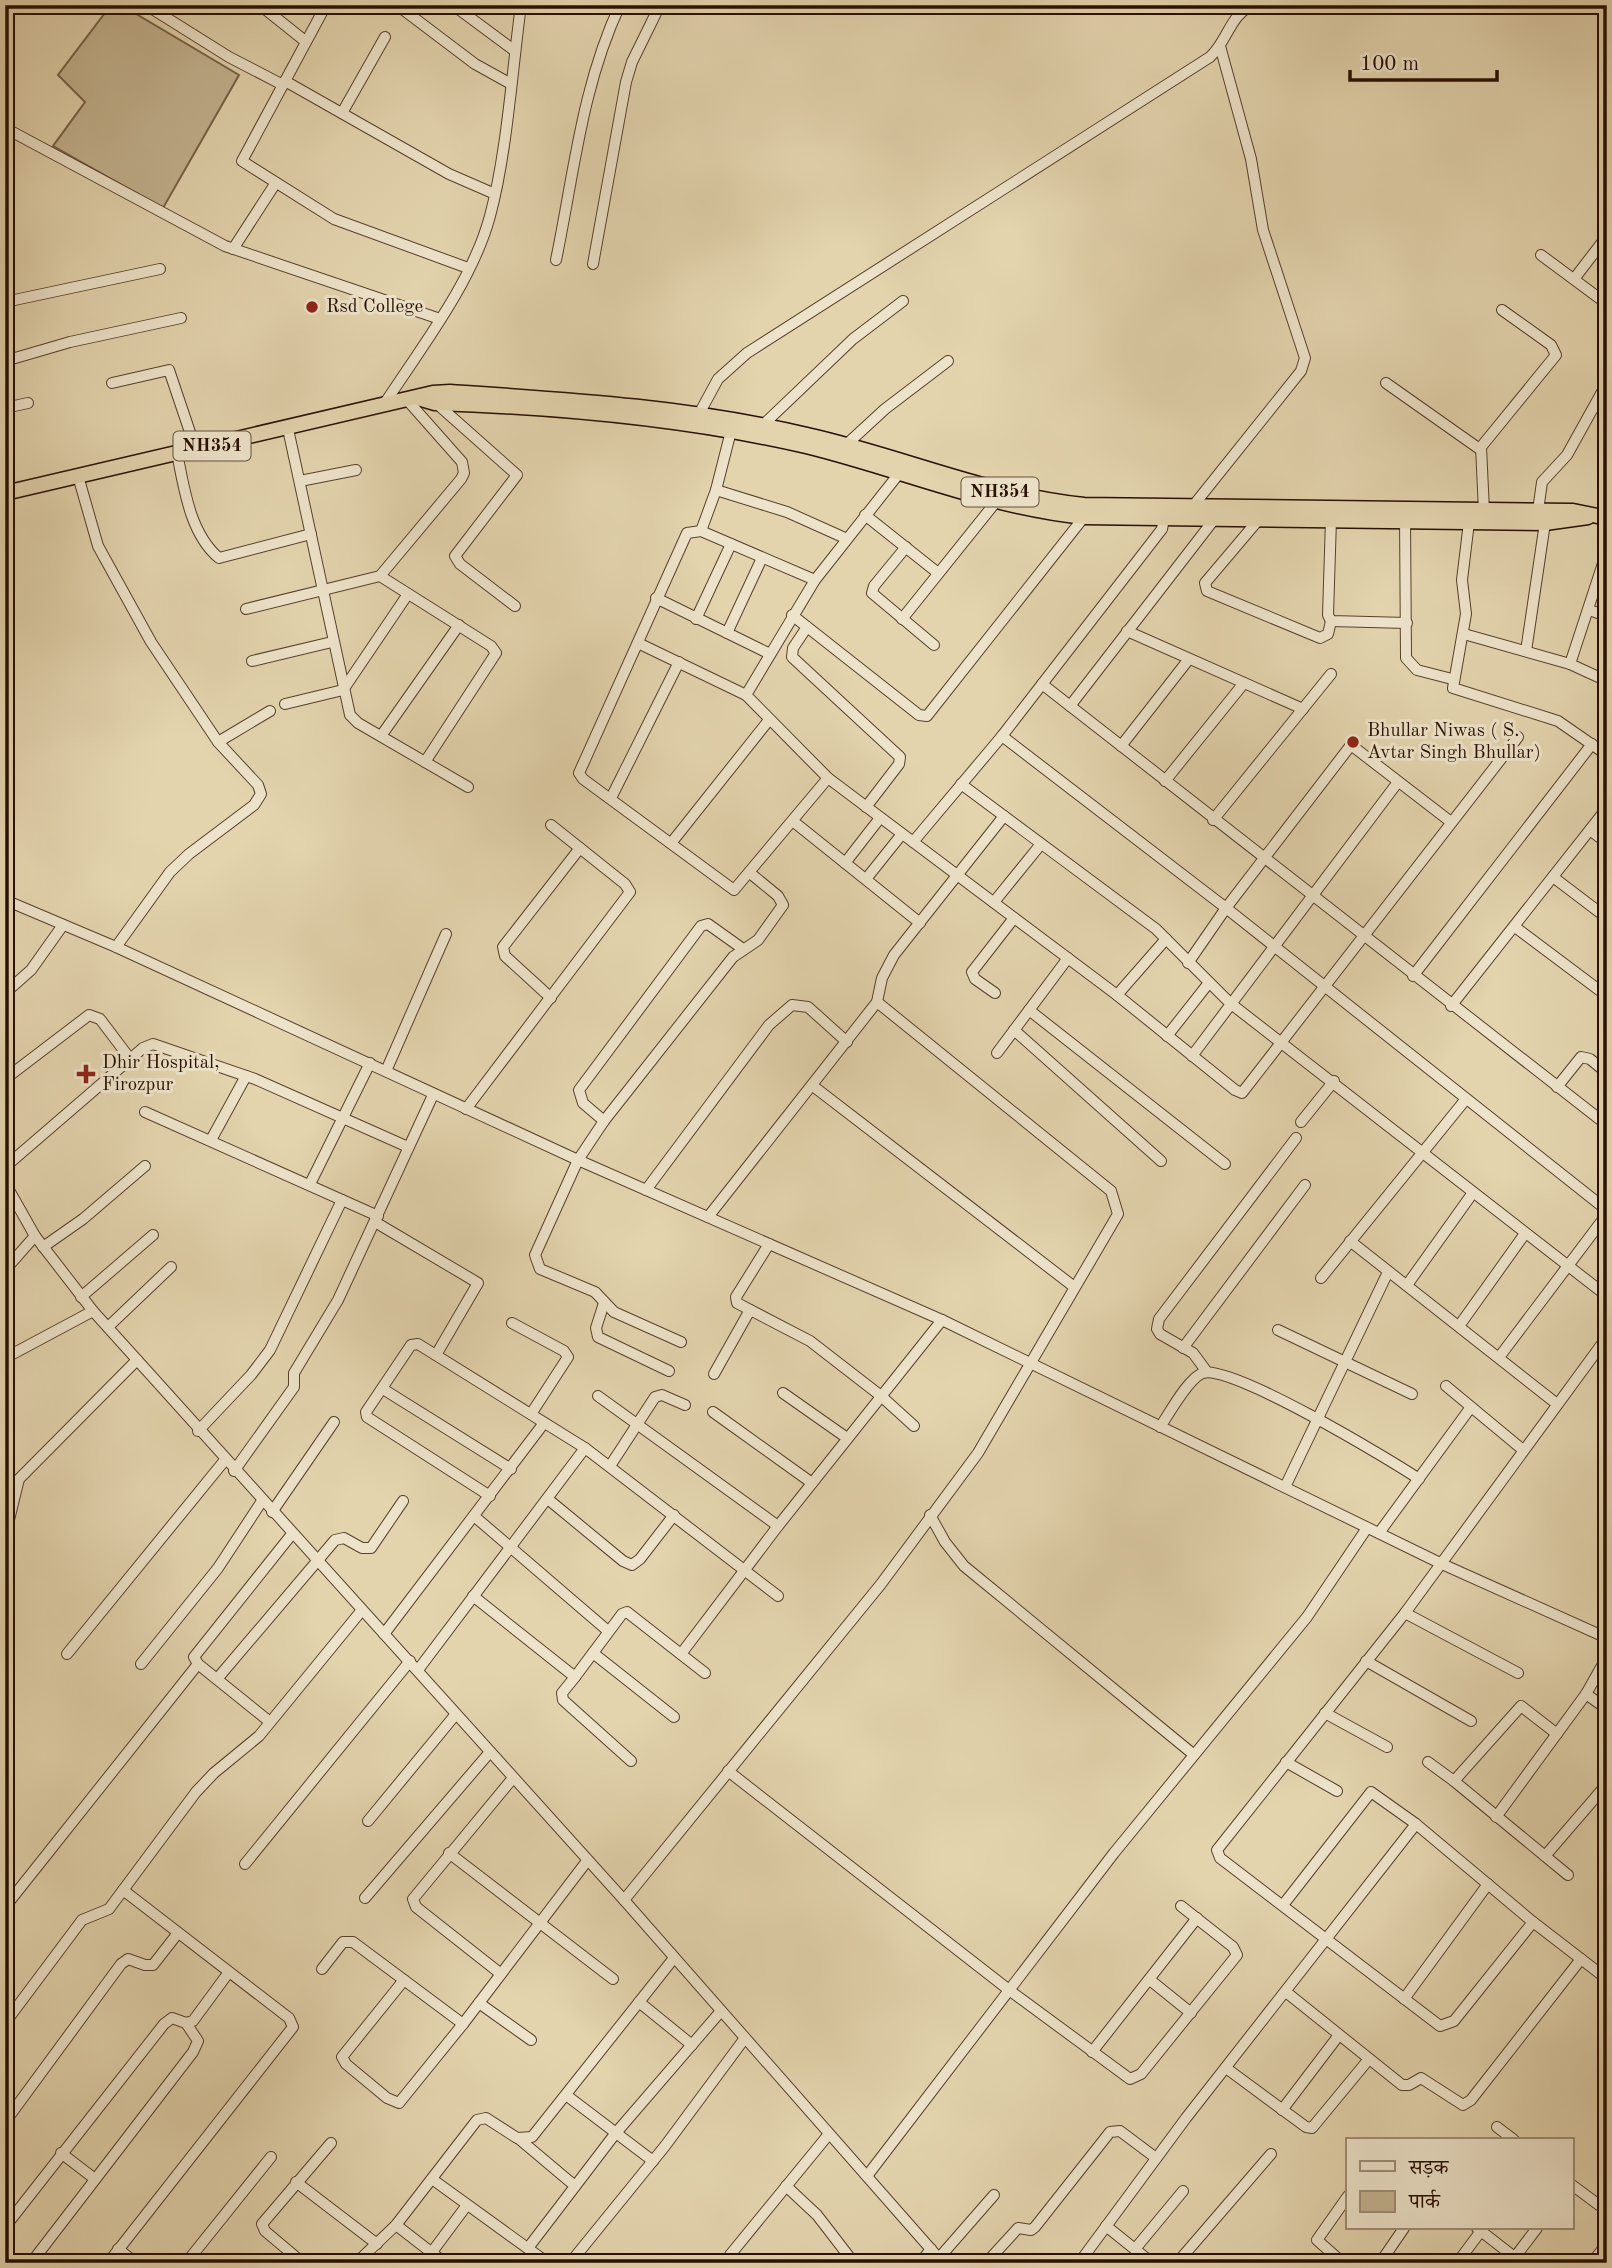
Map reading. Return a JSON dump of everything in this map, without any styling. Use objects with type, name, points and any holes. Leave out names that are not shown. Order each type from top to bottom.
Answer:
[{"type":"highway","name":"NH354","points":[[5,493],[450,392],[632,405],[699,414],[732,426],[901,471],[939,487],[1037,512],[1084,517],[1165,511],[1193,506],[1405,515],[1469,522],[1541,517],[1573,511],[1600,517]]},
{"type":"highway","name":"NH354","points":[[413,400],[732,426],[763,425],[847,444],[900,459],[943,476],[1039,500],[1084,505],[1216,517],[1331,519],[1484,511],[1541,517]]},
{"type":"street","points":[[146,5],[229,57],[342,113],[449,174],[495,194]]},
{"type":"street","points":[[260,5],[305,41]]},
{"type":"street","points":[[326,5],[242,157],[245,165],[334,219],[468,268]]},
{"type":"street","points":[[397,5],[475,64],[511,84]]},
{"type":"street","points":[[453,5],[515,51]]},
{"type":"street","points":[[383,407],[440,319],[468,268],[490,218],[521,5]]},
{"type":"street","points":[[556,260],[586,100],[600,53],[621,5]]},
{"type":"street","points":[[593,264],[626,82],[632,62],[660,5]]},
{"type":"street","points":[[699,414],[718,379],[747,353],[1210,57],[1220,46],[1237,15],[1254,5]]},
{"type":"street","points":[[342,113],[385,37]]},
{"type":"street","points":[[1193,506],[1304,363],[1261,223],[1251,159],[1220,46]]},
{"type":"street","points":[[5,128],[233,249],[440,319]]},
{"type":"street","points":[[233,249],[275,184]]},
{"type":"street","points":[[1574,279],[1607,236]]},
{"type":"street","points":[[1541,255],[1607,304]]},
{"type":"street","points":[[5,302],[160,269]]},
{"type":"street","points":[[763,425],[853,339],[903,301]]},
{"type":"street","points":[[1484,511],[1481,450],[1556,355],[1551,345],[1502,310]]},
{"type":"street","points":[[5,361],[70,342],[181,318]]},
{"type":"street","points":[[847,444],[886,409],[948,361]]},
{"type":"street","points":[[112,383],[169,370],[196,450]]},
{"type":"street","points":[[1386,383],[1481,450]]},
{"type":"street","points":[[1526,651],[1541,517],[1542,482],[1567,456],[1607,383]]},
{"type":"street","points":[[246,609],[380,576],[464,473],[462,462],[413,400]]},
{"type":"street","points":[[5,408],[28,403]]},
{"type":"street","points":[[435,403],[517,475],[455,556],[460,564],[515,606]]},
{"type":"street","points":[[701,531],[716,491],[732,426]]},
{"type":"street","points":[[288,429],[332,642],[343,690],[354,719],[468,787]]},
{"type":"street","points":[[177,453],[189,508],[219,558],[311,534]]},
{"type":"street","points":[[300,481],[356,470]]},
{"type":"street","points":[[746,695],[815,580],[845,538],[901,471]]},
{"type":"street","points":[[78,476],[93,533],[108,566],[151,642],[218,742],[258,785],[259,800],[170,872],[116,947]]},
{"type":"street","points":[[716,491],[787,512],[845,538]]},
{"type":"street","points":[[902,619],[995,503]]},
{"type":"street","points":[[914,842],[1002,736],[1162,529],[1165,511]]},
{"type":"street","points":[[865,515],[938,573]]},
{"type":"street","points":[[1405,515],[1408,664],[1417,670],[1452,679]]},
{"type":"street","points":[[792,615],[919,715],[929,715],[1084,517]]},
{"type":"street","points":[[1070,706],[1216,517]]},
{"type":"street","points":[[1261,518],[1205,583],[1207,591],[1320,638],[1328,634],[1331,621],[1328,615],[1331,519]]},
{"type":"street","points":[[1469,522],[1462,568],[1466,614],[1464,634],[1452,679],[1456,692],[1548,717],[1568,726],[1607,755]]},
{"type":"street","points":[[815,580],[701,531],[687,533],[579,773],[583,779],[673,842],[729,889],[738,887],[828,778]]},
{"type":"street","points":[[696,619],[731,544]]},
{"type":"street","points":[[906,547],[872,589],[874,596],[934,645]]},
{"type":"street","points":[[1570,664],[1607,551]]},
{"type":"street","points":[[727,633],[762,558]]},
{"type":"street","points":[[380,576],[494,648],[495,656],[425,762]]},
{"type":"street","points":[[285,704],[343,690],[408,594]]},
{"type":"street","points":[[656,598],[770,654]]},
{"type":"street","points":[[1589,610],[1607,616]]},
{"type":"street","points":[[1331,621],[1407,622]]},
{"type":"street","points":[[381,736],[458,625]]},
{"type":"street","points":[[807,627],[793,648],[792,657],[900,757],[899,764],[866,807]]},
{"type":"street","points":[[1127,631],[1303,709]]},
{"type":"street","points":[[1464,634],[1605,676]]},
{"type":"street","points":[[252,661],[332,642]]},
{"type":"street","points":[[638,643],[746,695],[828,778],[1117,995],[1242,1093],[1322,986],[1518,737]]},
{"type":"street","points":[[1121,746],[1189,659]]},
{"type":"street","points":[[611,798],[679,662]]},
{"type":"street","points":[[1213,820],[1331,674]]},
{"type":"street","points":[[1165,781],[1244,683]]},
{"type":"street","points":[[1042,684],[1264,861],[1607,1125]]},
{"type":"street","points":[[218,742],[270,711]]},
{"type":"street","points":[[673,842],[769,720]]},
{"type":"street","points":[[1002,736],[1226,908],[1603,1207],[1604,1218],[1569,1268],[1500,1356]]},
{"type":"street","points":[[1413,976],[1592,744]]},
{"type":"street","points":[[1188,963],[1226,908],[1351,746],[1451,821]]},
{"type":"street","points":[[1192,1056],[1398,782]]},
{"type":"street","points":[[961,784],[1166,939],[1208,984],[1230,1003],[1334,1081],[1524,1235],[1607,1296]]},
{"type":"street","points":[[1451,1006],[1607,808]]},
{"type":"street","points":[[709,1217],[877,1002],[888,964],[1004,816]]},
{"type":"street","points":[[845,863],[880,818]]},
{"type":"street","points":[[794,822],[920,923]]},
{"type":"street","points":[[466,1109],[630,892],[625,884],[551,825]]},
{"type":"street","points":[[1590,830],[1607,843]]},
{"type":"street","points":[[866,879],[902,834]]},
{"type":"street","points":[[994,902],[1041,844]]},
{"type":"street","points":[[551,998],[505,956],[503,947],[580,848]]},
{"type":"street","points":[[681,1342],[618,1314],[604,1303],[597,1293],[540,1269],[535,1261],[578,1160],[604,1121],[743,949],[758,940],[783,905],[778,896],[750,873]]},
{"type":"street","points":[[1553,877],[1607,918]]},
{"type":"street","points":[[5,900],[116,947],[578,1160],[942,1320],[1442,1564],[1607,1638]]},
{"type":"street","points":[[995,993],[972,977],[972,972],[1014,918]]},
{"type":"street","points":[[604,1121],[583,1103],[579,1090],[701,926],[708,923],[743,949]]},
{"type":"street","points":[[5,993],[31,970],[63,925]]},
{"type":"street","points":[[1515,927],[1607,996]]},
{"type":"street","points":[[386,1071],[446,934]]},
{"type":"street","points":[[1117,995],[1166,939]]},
{"type":"street","points":[[997,1053],[1068,958]]},
{"type":"street","points":[[1167,1036],[1208,984]]},
{"type":"street","points":[[624,1900],[881,1584],[984,1444],[1032,1364],[1073,1286],[1118,1214],[1111,1191],[877,1002]]},
{"type":"street","points":[[646,1190],[769,1025],[792,1005],[808,1007],[847,1042]]},
{"type":"street","points":[[1029,1010],[1225,1164]]},
{"type":"street","points":[[5,1079],[89,1015],[100,1019],[131,1060]]},
{"type":"street","points":[[1014,1030],[1161,1161]]},
{"type":"street","points":[[5,1167],[148,1045],[158,1044],[246,1076],[408,1147]]},
{"type":"street","points":[[1557,1087],[1581,1058],[1590,1059],[1607,1073]]},
{"type":"street","points":[[310,1184],[370,1063]]},
{"type":"street","points":[[211,1140],[246,1076]]},
{"type":"street","points":[[1301,1122],[1334,1081]]},
{"type":"street","points":[[813,1086],[1073,1286]]},
{"type":"street","points":[[234,1471],[295,1387],[294,1373],[338,1300],[433,1095]]},
{"type":"street","points":[[1321,1278],[1424,1155],[1466,1099]]},
{"type":"street","points":[[145,1112],[342,1200],[478,1283],[436,1355]]},
{"type":"street","points":[[1207,1371],[1197,1357],[1160,1334],[1157,1329],[1158,1319],[1296,1138]]},
{"type":"street","points":[[43,1247],[95,1209],[145,1166]]},
{"type":"street","points":[[5,1182],[35,1236],[93,1311],[234,1471],[410,1661],[624,1900],[941,2261],[995,2195]]},
{"type":"street","points":[[1183,1348],[1305,1185]]},
{"type":"street","points":[[1407,1285],[1472,1194]]},
{"type":"street","points":[[198,1431],[251,1375],[270,1350],[342,1200]]},
{"type":"street","points":[[81,1297],[153,1235]]},
{"type":"street","points":[[1459,1326],[1524,1235]]},
{"type":"street","points":[[5,1270],[35,1236]]},
{"type":"street","points":[[1350,1241],[1558,1404]]},
{"type":"street","points":[[769,1244],[736,1297],[737,1303],[810,1341],[881,1396],[914,1426]]},
{"type":"street","points":[[108,1327],[171,1267]]},
{"type":"street","points":[[1285,1487],[1388,1272]]},
{"type":"street","points":[[604,1303],[596,1328],[598,1336],[669,1371]]},
{"type":"street","points":[[714,1374],[750,1310]]},
{"type":"street","points":[[5,1358],[93,1311]]},
{"type":"street","points":[[681,1654],[778,1526],[942,1320]]},
{"type":"street","points":[[512,1322],[564,1351],[568,1357],[531,1414]]},
{"type":"street","points":[[1279,1330],[1412,1394]]},
{"type":"street","points":[[490,1496],[367,1418],[366,1412],[411,1345],[418,1344],[585,1448],[778,1596]]},
{"type":"street","points":[[1532,1922],[1450,2024],[1435,2023],[1217,1855],[1220,1846],[1405,1613],[1523,1450],[1605,1344]]},
{"type":"street","points":[[5,1536],[14,1491],[25,1471],[137,1360]]},
{"type":"street","points":[[1160,1427],[1195,1377],[1213,1371],[1317,1417],[1370,1446],[1419,1479]]},
{"type":"street","points":[[1446,1386],[1523,1450]]},
{"type":"street","points":[[383,1389],[511,1469]]},
{"type":"street","points":[[783,1393],[847,1438]]},
{"type":"street","points":[[610,1466],[658,1395],[685,1405]]},
{"type":"street","points":[[598,1396],[778,1526]]},
{"type":"street","points":[[1379,1533],[1471,1407]]},
{"type":"street","points":[[713,1412],[812,1483]]},
{"type":"street","points":[[272,1512],[334,1422]]},
{"type":"street","points":[[384,1634],[544,1423]]},
{"type":"street","points":[[418,1670],[549,1500],[585,1448]]},
{"type":"street","points":[[67,1654],[225,1460]]},
{"type":"street","points":[[5,1476],[14,1491]]},
{"type":"street","points":[[549,1500],[623,1561],[632,1565],[640,1559],[674,1515]]},
{"type":"street","points":[[141,1664],[218,1568],[262,1501]]},
{"type":"street","points":[[218,1679],[316,1560],[337,1539],[344,1538],[366,1549],[372,1548],[403,1501]]},
{"type":"street","points":[[930,1515],[944,1542],[964,1566],[1193,1754]]},
{"type":"street","points":[[474,1516],[608,1631]]},
{"type":"street","points":[[867,2176],[1193,1754],[1307,1617],[1367,1528]]},
{"type":"street","points":[[270,1722],[198,1664],[194,1657],[199,1647],[292,1534]]},
{"type":"street","points":[[473,1596],[575,1677]]},
{"type":"street","points":[[5,2022],[82,1920],[106,1911],[196,1792],[214,1773],[254,1742],[362,1609]]},
{"type":"street","points":[[631,1761],[563,1700],[562,1693],[622,1614],[631,1613],[705,1673]]},
{"type":"street","points":[[1405,1613],[1518,1674]]},
{"type":"street","points":[[593,1653],[674,1717]]},
{"type":"street","points":[[1496,1817],[1586,1694],[1607,1657]]},
{"type":"street","points":[[245,1864],[410,1661]]},
{"type":"street","points":[[1366,1661],[1471,1721]]},
{"type":"street","points":[[5,1907],[198,1664]]},
{"type":"street","points":[[1586,1694],[1607,1709]]},
{"type":"street","points":[[1454,1781],[1519,1707],[1524,1707],[1557,1734]]},
{"type":"street","points":[[1325,1713],[1387,1747]]},
{"type":"street","points":[[368,1821],[456,1714]]},
{"type":"street","points":[[365,1898],[490,1752]]},
{"type":"street","points":[[1286,1762],[1337,1791]]},
{"type":"street","points":[[1428,1762],[1568,1875]]},
{"type":"street","points":[[728,1771],[1125,2077],[1136,2078],[1237,1955],[1233,1947],[1181,1906]]},
{"type":"street","points":[[501,1973],[413,1903],[415,1895],[513,1778]]},
{"type":"street","points":[[1545,1856],[1607,1784]]},
{"type":"street","points":[[1283,1905],[1368,1793],[1376,1794],[1416,1824],[1532,1922],[1607,1979]]},
{"type":"street","points":[[1079,2263],[1156,2158],[1416,1824]]},
{"type":"street","points":[[449,1853],[541,1921],[613,1979]]},
{"type":"street","points":[[404,1980],[342,2057],[346,2064],[392,2102],[402,2101],[587,1861]]},
{"type":"street","points":[[1404,1999],[1488,1884]]},
{"type":"street","points":[[108,2263],[292,2032],[289,2018],[123,1890]]},
{"type":"street","points":[[1092,2052],[1197,1918]]},
{"type":"street","points":[[5,2122],[121,1964],[128,1959],[153,1965],[178,1933]]},
{"type":"street","points":[[322,1969],[348,1941],[463,2024]]},
{"type":"street","points":[[517,2138],[531,2137],[674,1958]]},
{"type":"street","points":[[1286,1992],[1402,2085],[1409,2085],[1421,2078],[1460,2104],[1466,2104],[1581,1959]]},
{"type":"street","points":[[186,2023],[196,2019],[229,1972]]},
{"type":"street","points":[[1150,1980],[1191,2013]]},
{"type":"street","points":[[639,2002],[692,2045]]},
{"type":"street","points":[[479,2003],[531,2040]]},
{"type":"street","points":[[528,2248],[615,2134],[721,2011]]},
{"type":"street","points":[[5,2227],[168,2019],[177,2018],[186,2023],[196,2035],[197,2046],[32,2263]]},
{"type":"street","points":[[1282,2110],[1339,2035]]},
{"type":"street","points":[[570,2263],[653,2161],[745,2038]]},
{"type":"street","points":[[1226,2068],[1306,2127],[1317,2125],[1369,2059]]},
{"type":"street","points":[[566,2095],[653,2161]]},
{"type":"street","points":[[356,2263],[396,2225],[480,2119],[486,2118],[517,2138],[575,2186]]},
{"type":"street","points":[[1497,2127],[1511,2138]]},
{"type":"street","points":[[986,2263],[1018,2228],[1031,2230],[1035,2227],[1110,2132],[1120,2132],[1156,2158]]},
{"type":"street","points":[[731,2263],[730,2255],[830,2134]]},
{"type":"street","points":[[303,2263],[265,2231],[262,2224],[331,2143]]},
{"type":"street","points":[[61,2153],[94,2179]]},
{"type":"street","points":[[1177,2263],[1271,2154]]},
{"type":"street","points":[[189,2262],[271,2157]]},
{"type":"street","points":[[432,2179],[548,2263]]},
{"type":"street","points":[[296,2182],[377,2244]]},
{"type":"street","points":[[786,2186],[817,2215],[849,2260]]},
{"type":"street","points":[[1574,2186],[1607,2211]]},
{"type":"street","points":[[1135,2249],[1183,2190]]},
{"type":"street","points":[[1343,2263],[1317,2240],[1346,2199]]},
{"type":"street","points":[[432,2252],[467,2205]]},
{"type":"street","points":[[396,2225],[446,2263]]},
{"type":"street","points":[[1106,2226],[1152,2263]]},
{"type":"street","points":[[1380,2263],[1403,2230]]},
{"type":"street","points":[[1457,2263],[1478,2230]]},
{"type":"street","points":[[1480,2230],[1518,2260],[1535,2230]]},
{"type":"street","points":[[1591,2263],[1607,2243]]},
{"type":"street","points":[[118,2249],[136,2263]]},
{"type":"street","points":[[920,2263],[931,2249]]},
{"type":"green space","points":[[111,5],[121,5],[239,75],[163,208],[53,146],[85,102],[58,75]]},
{"type":"place","name":"Rsd College","points":[[312,307]]},
{"type":"place","name":"Bhullar Niwas ( S. Avtar Singh Bhullar)","points":[[1353,742]]},
{"type":"place","name":"Dhir Hospital, Firozpur","points":[[86,1074]]}]
